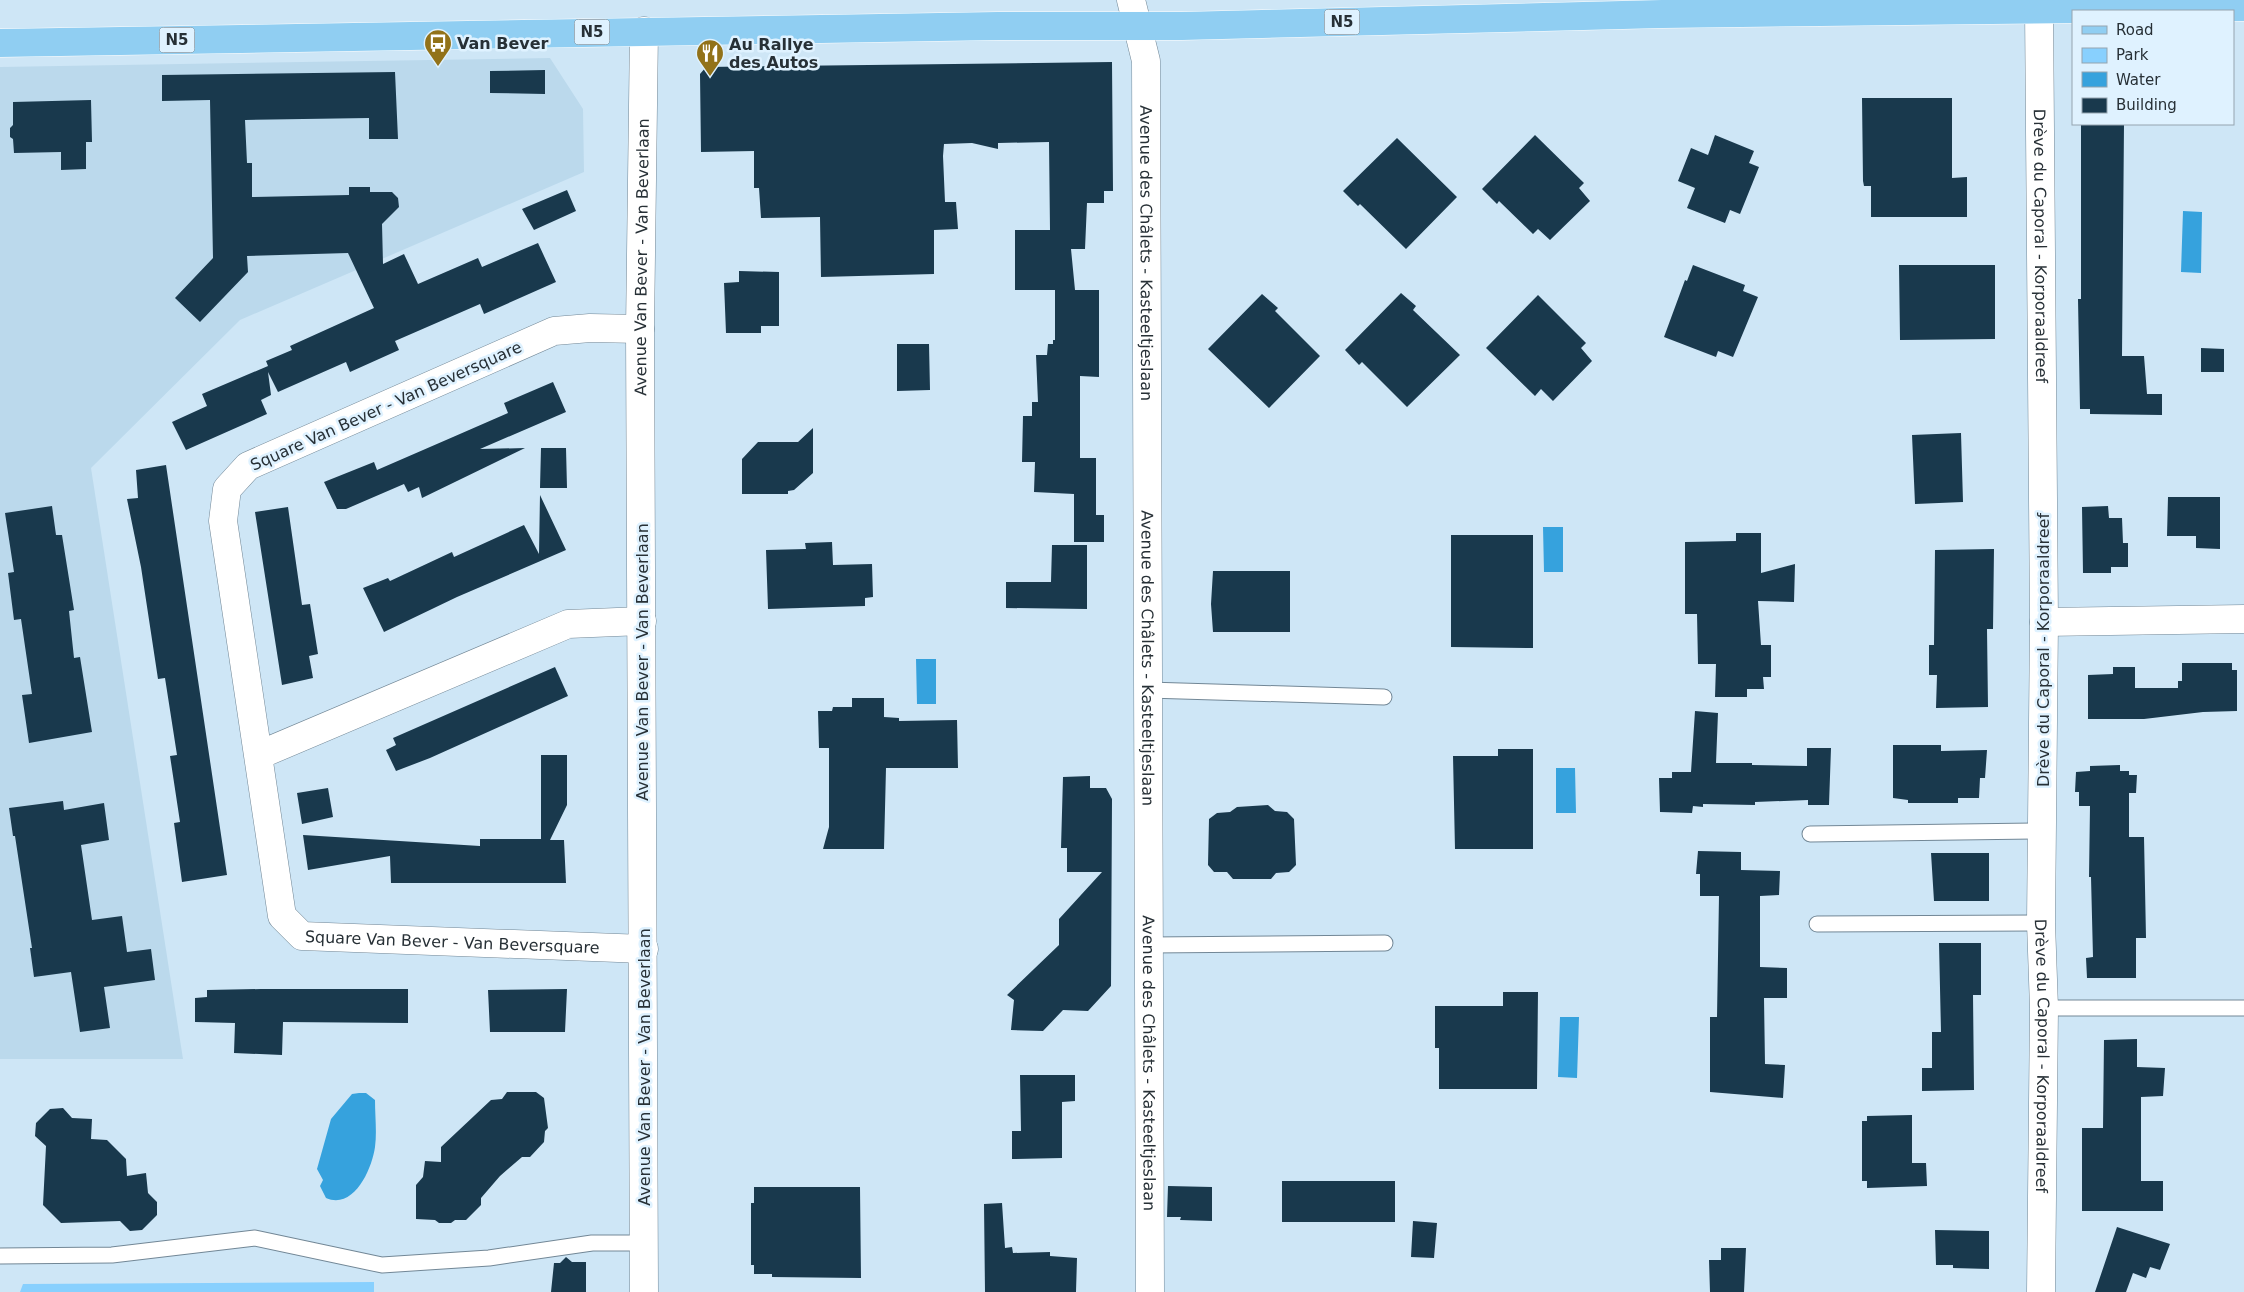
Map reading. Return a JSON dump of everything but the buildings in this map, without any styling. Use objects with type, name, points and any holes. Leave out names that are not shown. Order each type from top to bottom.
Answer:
[{"type":"main road","name":"N5","points":[[0,43],[644,31],[1136,26],[1662,14],[1779,7],[2244,7]]},
{"type":"street","name":"Avenue des Châlets - Kasteeltjeslaan","points":[[1131,0],[1146,61],[1150,1292]]},
{"type":"street","name":"Drève du Caporal - Korporaaldreef","points":[[2039,8],[2044,622],[2041,923],[2044,1008],[2041,1292]]},
{"type":"street","name":"Avenue Van Bever - Van Beverlaan","points":[[644,31],[640,329],[644,1292]]},
{"type":"street","name":"Square Van Bever - Van Beversquare","points":[[640,329],[590,328],[554,331],[248,466],[227,489],[223,521],[282,916],[302,936],[644,949]]},
{"type":"street","points":[[2044,622],[2244,619]]},
{"type":"street","points":[[259,755],[568,624],[642,621]]},
{"type":"lane","points":[[1148,690],[1384,697]]},
{"type":"lane","points":[[1810,834],[2042,830]]},
{"type":"lane","points":[[1817,924],[2041,923]]},
{"type":"lane","points":[[1150,946],[1385,943]]},
{"type":"lane","points":[[2044,1008],[2244,1008]]},
{"type":"lane","points":[[0,1256],[112,1255],[255,1238],[382,1265],[489,1258],[592,1243],[644,1243]]},
{"type":"shaded area","points":[[550,58],[583,109],[584,172],[240,320],[91,468],[183,1059],[0,1059],[0,67]]},
{"type":"green space","points":[[374,1282],[374,1292],[20,1292],[23,1284]]},
{"type":"water","points":[[2183,211],[2202,212],[2201,273],[2181,272]]},
{"type":"water","points":[[1543,527],[1563,527],[1563,572],[1544,572]]},
{"type":"water","points":[[916,659],[936,659],[936,704],[917,704]]},
{"type":"water","points":[[1556,768],[1575,768],[1576,813],[1556,813]]},
{"type":"water","points":[[1560,1017],[1579,1017],[1577,1078],[1558,1077]]},
{"type":"water","points":[[366,1093],[375,1100],[376,1136],[370,1166],[366,1176],[353,1193],[345,1198],[336,1200],[326,1198],[320,1186],[323,1180],[317,1169],[331,1119],[352,1094]]},
{"type":"place","name":"Van Bever","points":[[438,67]]},
{"type":"place","name":"Au Rallye des Autos","points":[[710,77]]}]
